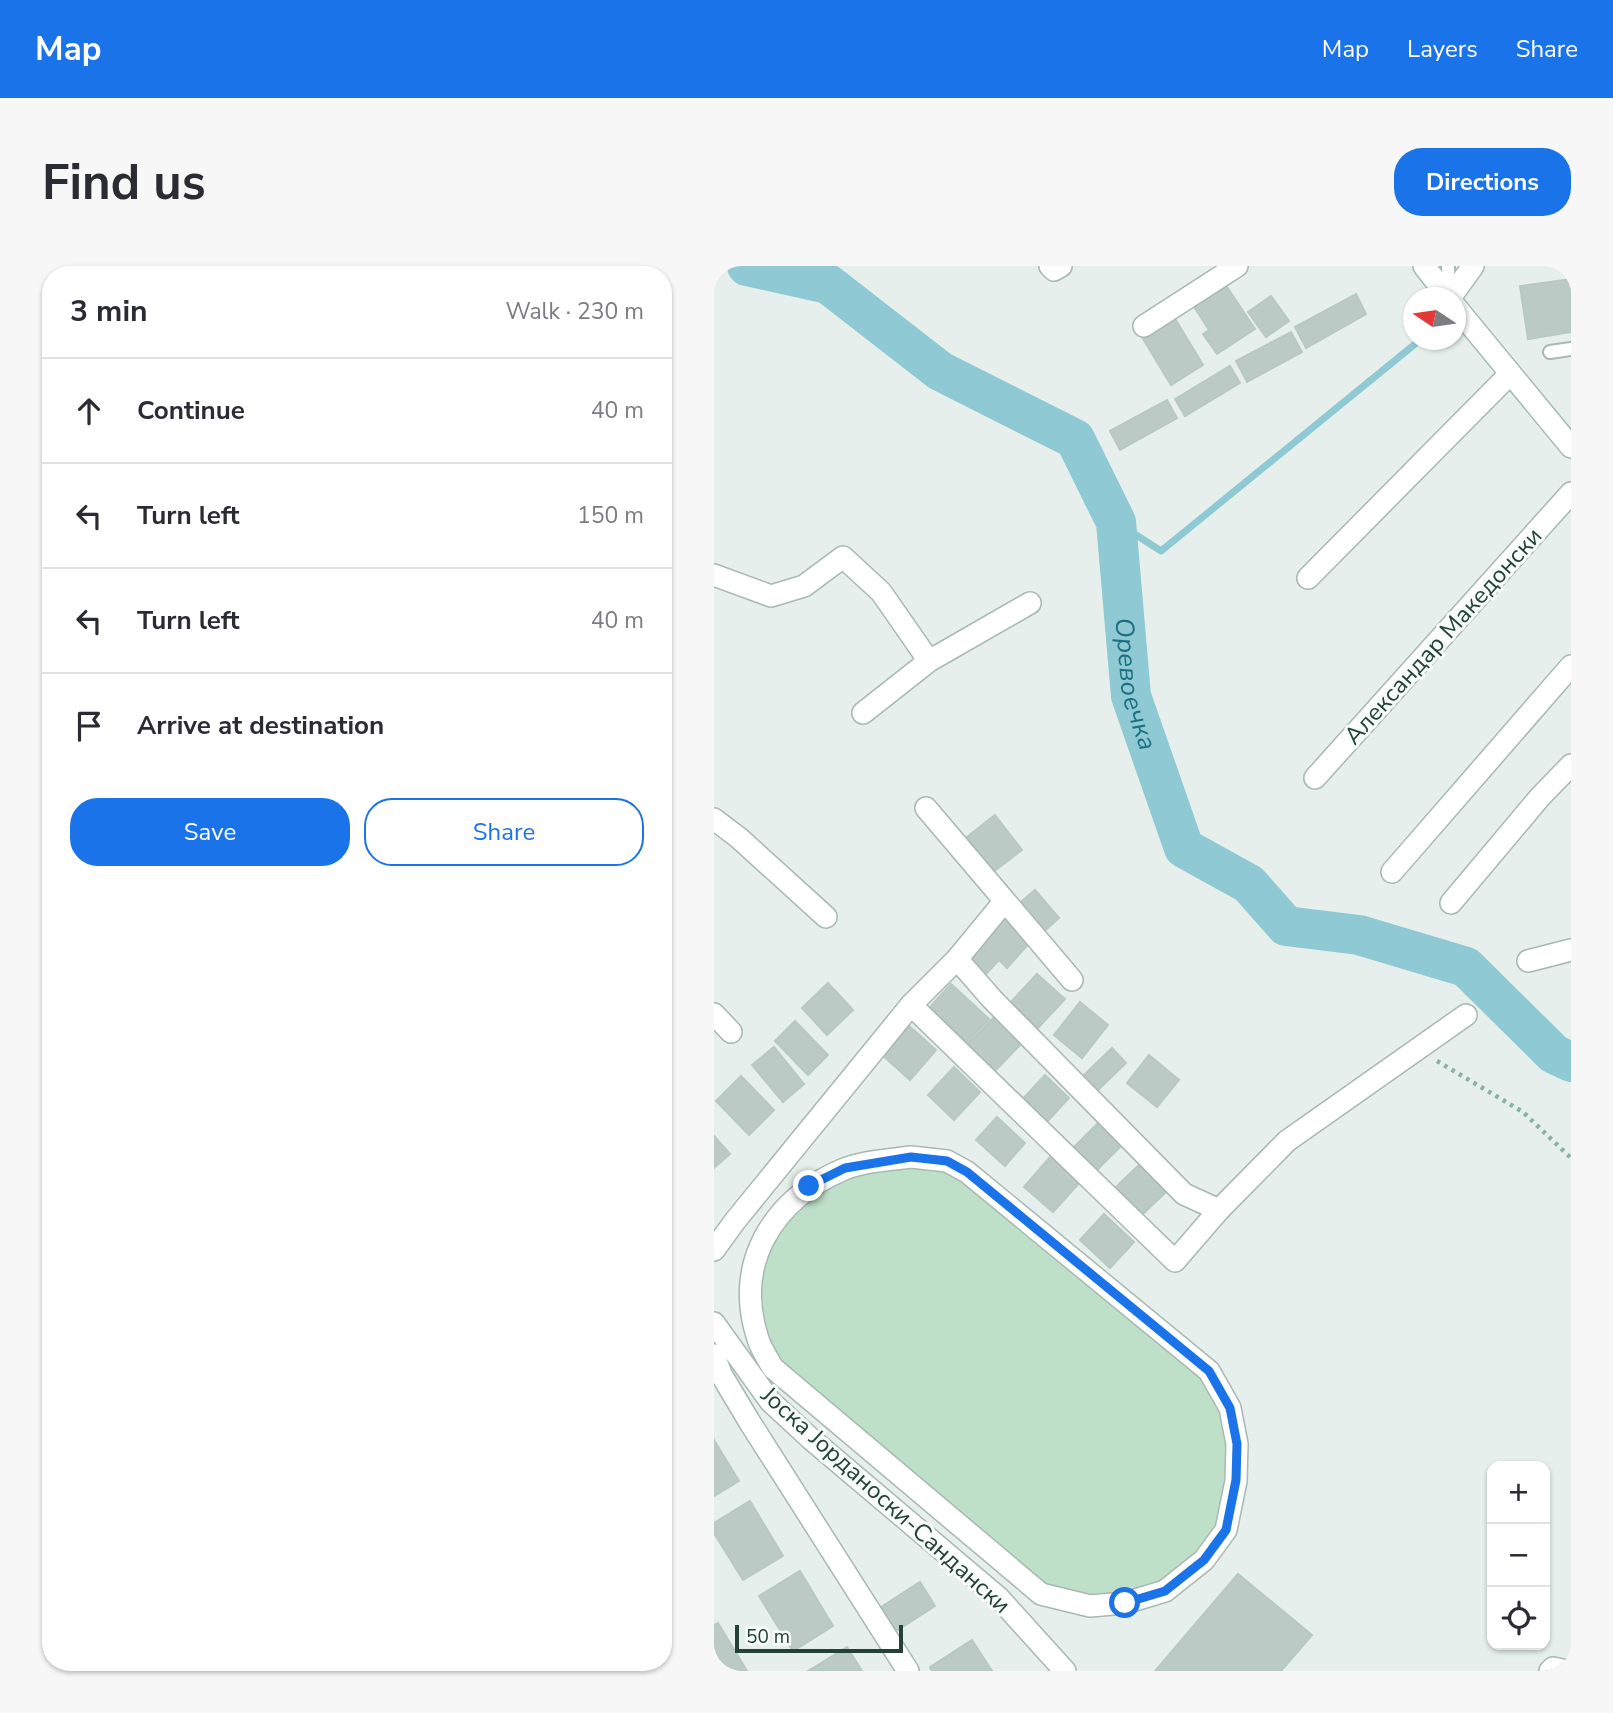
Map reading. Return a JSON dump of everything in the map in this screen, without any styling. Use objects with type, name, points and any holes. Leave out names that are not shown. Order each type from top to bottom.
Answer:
[{"type":"street","points":[[1050,266],[1054,271],[1061,266]]},
{"type":"street","points":[[1144,326],[1237,266]]},
{"type":"street","points":[[1424,266],[1440,287]]},
{"type":"street","points":[[1457,287],[1473,266]]},
{"type":"street","points":[[1466,319],[1571,447]]},
{"type":"street","points":[[1308,578],[1510,373]]},
{"type":"street","name":"Александар Македонски","points":[[1315,778],[1571,493]]},
{"type":"street","points":[[714,575],[771,596],[804,586],[843,557],[881,592],[929,661]]},
{"type":"street","points":[[863,713],[929,661],[1030,603]]},
{"type":"street","points":[[1392,872],[1571,666]]},
{"type":"street","points":[[1451,903],[1540,797],[1571,765]]},
{"type":"street","points":[[926,808],[1072,980]]},
{"type":"street","points":[[714,819],[826,917]]},
{"type":"street","points":[[714,1250],[911,1005],[957,960],[1004,902]]},
{"type":"street","points":[[1528,961],[1571,950]]},
{"type":"street","points":[[957,960],[1184,1194],[1219,1210]]},
{"type":"street","points":[[911,1005],[1175,1261],[1219,1210],[1287,1141],[1466,1015]]},
{"type":"street","points":[[714,1014],[731,1032]]},
{"type":"street","points":[[911,1157],[947,1161],[967,1172],[1209,1371],[1230,1408],[1237,1444],[1236,1480],[1226,1530],[1204,1560],[1165,1591],[1125,1603],[1090,1606],[1041,1594],[831,1416],[773,1368],[758,1341],[751,1307],[753,1267],[766,1231],[783,1209],[809,1186],[845,1168],[911,1157]]},
{"type":"street","name":"Јоска Јорданоски-Сандански","points":[[714,1323],[770,1401],[999,1598],[1065,1671]]},
{"type":"street","points":[[714,1355],[721,1374],[749,1421],[908,1671]]},
{"type":"street","points":[[811,1439],[831,1416]]},
{"type":"street","points":[[1550,1671],[1553,1668],[1567,1671]]},
{"type":"lane","points":[[1448,266],[1449,287]]},
{"type":"lane","points":[[1550,352],[1571,349]]},
{"type":"path","points":[[1418,1050],[1523,1112],[1571,1158]]},
{"type":"green space","points":[[947,1161],[1209,1371],[1230,1408],[1236,1481],[1204,1560],[1125,1603],[1041,1594],[773,1368],[751,1307],[766,1231],[845,1168]]},
{"type":"building","points":[[1571,279],[1571,332],[1528,339],[1520,286]]},
{"type":"building","points":[[1223,281],[1255,329],[1217,354],[1203,334],[1209,330],[1191,302]]},
{"type":"building","points":[[1356,294],[1366,314],[1306,348],[1295,327]]},
{"type":"building","points":[[1271,296],[1289,321],[1266,337],[1248,312]]},
{"type":"building","points":[[1174,317],[1203,365],[1171,385],[1142,337]]},
{"type":"building","points":[[1291,332],[1302,352],[1247,382],[1236,361]]},
{"type":"building","points":[[1230,366],[1240,383],[1185,416],[1175,399]]},
{"type":"building","points":[[1167,400],[1177,418],[1120,450],[1110,431]]},
{"type":"building","points":[[995,815],[1022,850],[993,872],[967,837]]},
{"type":"building","points":[[1035,890],[1059,918],[1040,935],[1015,907]]},
{"type":"building","points":[[1004,916],[1031,941],[1007,968],[999,960],[985,975],[966,958]]},
{"type":"building","points":[[1037,974],[1065,999],[1038,1028],[1010,1003]]},
{"type":"building","points":[[828,983],[853,1010],[827,1035],[802,1008]]},
{"type":"building","points":[[951,984],[989,1019],[967,1042],[930,1007]]},
{"type":"building","points":[[1080,1002],[1108,1025],[1082,1058],[1054,1035]]},
{"type":"building","points":[[995,1016],[1022,1043],[993,1073],[966,1046]]},
{"type":"building","points":[[795,1021],[828,1055],[808,1075],[775,1041]]},
{"type":"building","points":[[907,1024],[936,1050],[910,1080],[881,1054]]},
{"type":"building","points":[[774,1047],[804,1084],[783,1102],[752,1065]]},
{"type":"building","points":[[1112,1048],[1126,1063],[1096,1092],[1082,1077]]},
{"type":"building","points":[[1149,1055],[1179,1080],[1157,1107],[1127,1083]]},
{"type":"building","points":[[954,1067],[980,1092],[954,1120],[928,1095]]},
{"type":"building","points":[[1045,1075],[1069,1098],[1044,1125],[1020,1102]]},
{"type":"building","points":[[741,1076],[774,1110],[749,1135],[716,1101]]},
{"type":"building","points":[[997,1117],[1025,1143],[1005,1166],[976,1140]]},
{"type":"building","points":[[1097,1124],[1120,1147],[1094,1173],[1071,1150]]},
{"type":"building","points":[[714,1136],[730,1154],[714,1168]]},
{"type":"building","points":[[1051,1156],[1080,1182],[1053,1212],[1024,1187]]},
{"type":"building","points":[[1140,1164],[1167,1191],[1142,1215],[1115,1188]]},
{"type":"building","points":[[1104,1214],[1134,1242],[1110,1268],[1080,1240]]},
{"type":"building","points":[[714,1440],[739,1481],[714,1496]]},
{"type":"building","points":[[750,1501],[783,1556],[743,1580],[714,1533],[714,1523]]},
{"type":"building","points":[[800,1571],[833,1626],[793,1651],[759,1596]]},
{"type":"building","points":[[1238,1574],[1312,1635],[1281,1671],[1155,1671]]},
{"type":"building","points":[[920,1582],[935,1606],[893,1633],[878,1609]]},
{"type":"building","points":[[718,1623],[747,1671],[714,1671],[714,1625]]},
{"type":"building","points":[[972,1640],[992,1671],[932,1671],[930,1667]]},
{"type":"building","points":[[847,1647],[862,1671],[808,1671]]},
{"type":"waterway","name":"Оревоечка","points":[[747,266],[828,284],[940,371],[1075,439],[1116,522],[1131,696],[1184,848],[1249,884],[1286,926],[1359,935],[1466,967],[1554,1054],[1571,1062]]},
{"type":"waterway","points":[[1116,522],[1161,551],[1408,350]]},
{"type":"route","points":[[809,1186],[845,1168],[882,1161],[911,1157],[947,1161],[967,1172],[1209,1371],[1230,1408],[1237,1444],[1236,1480],[1226,1530],[1204,1560],[1165,1591],[1125,1603]]}]
